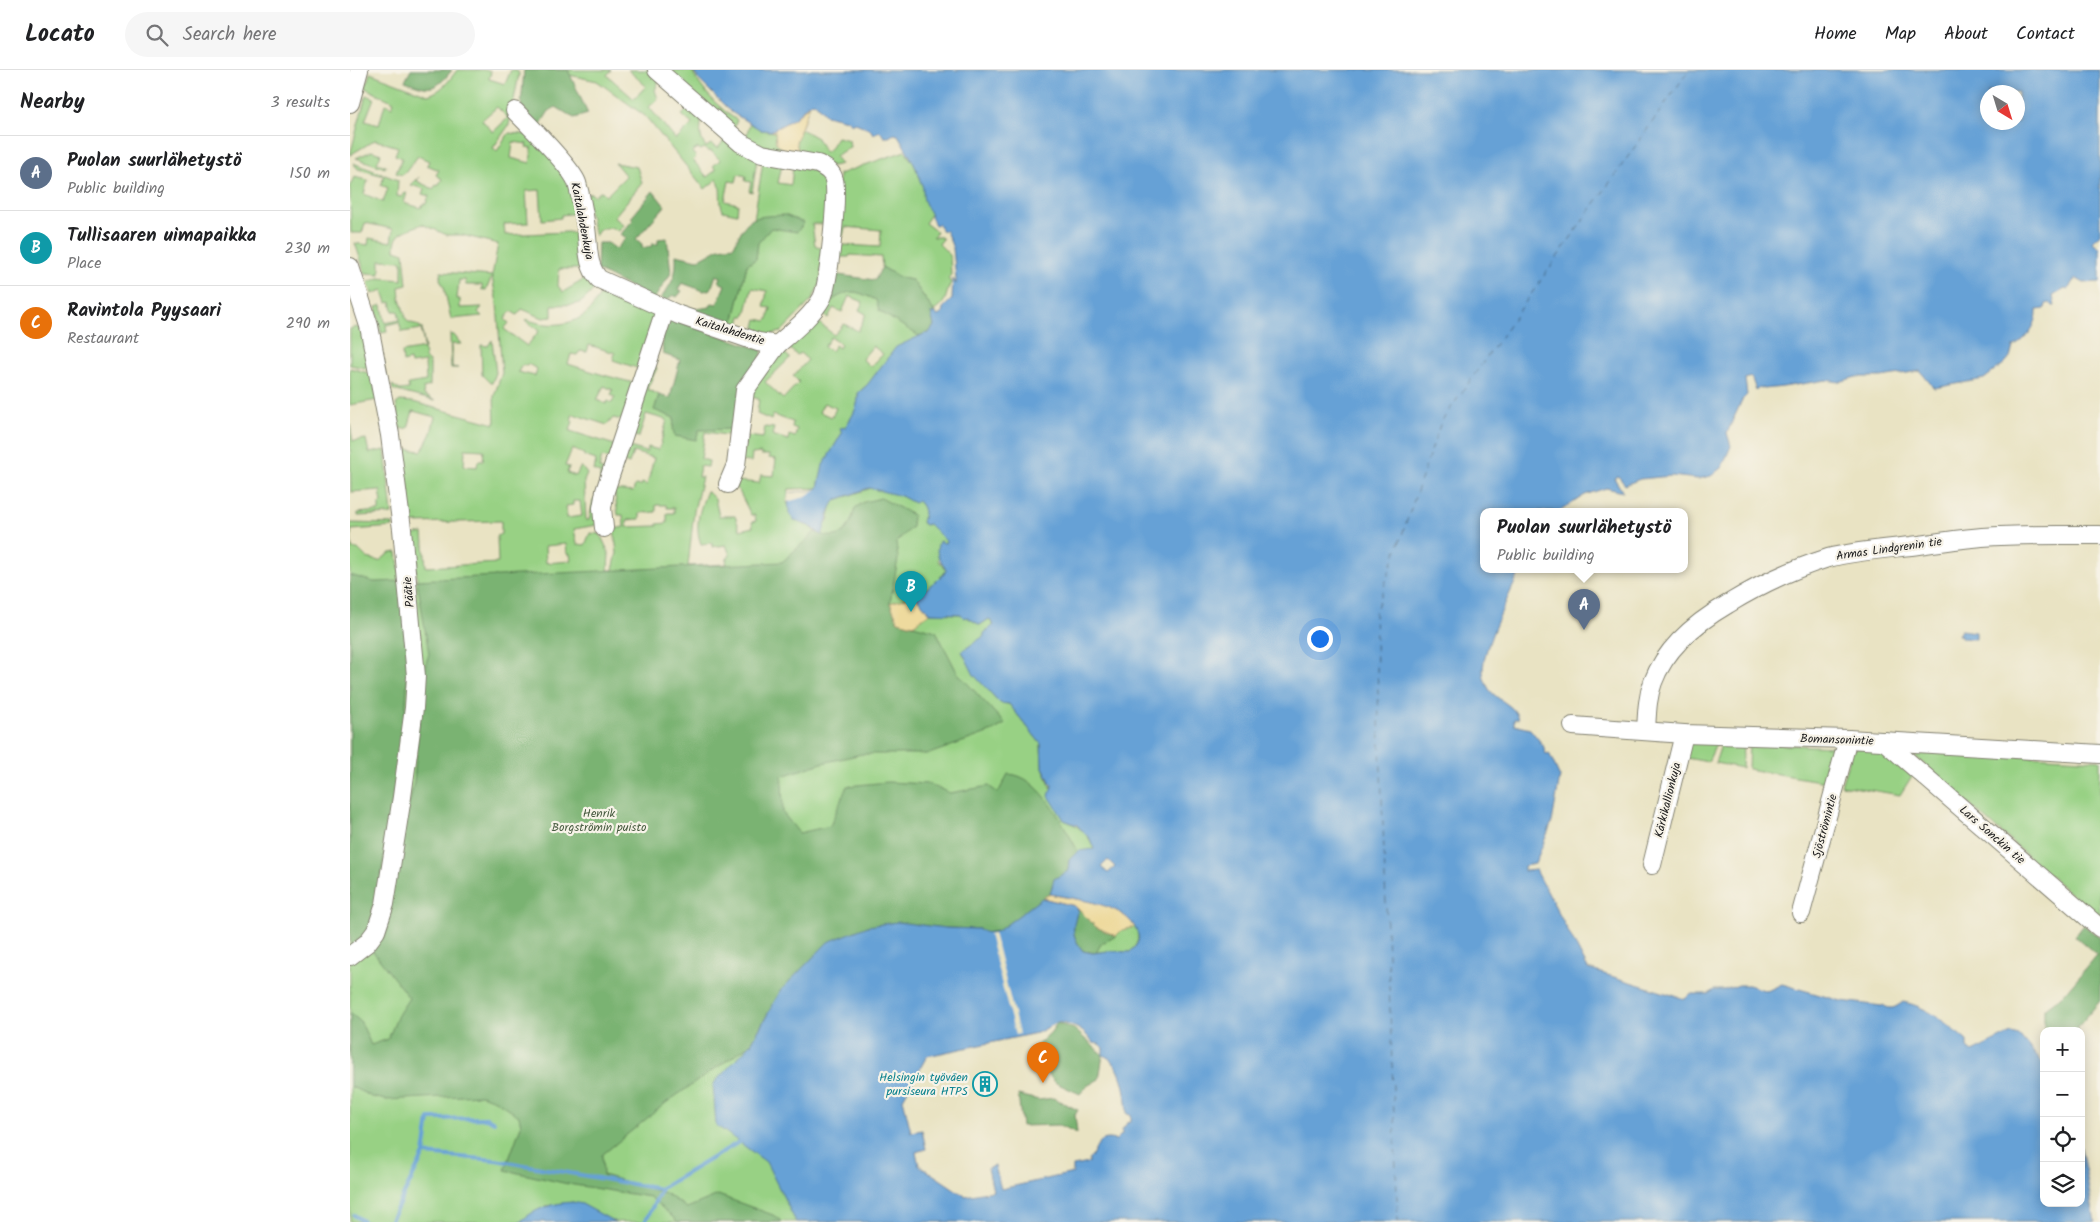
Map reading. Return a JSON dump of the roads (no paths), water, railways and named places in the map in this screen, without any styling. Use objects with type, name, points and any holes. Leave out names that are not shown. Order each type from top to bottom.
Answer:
[{"type":"street","points":[[350,103],[359,70]]},
{"type":"street","name":"Kaitalahdentie","points":[[657,70],[741,143],[762,154],[818,164],[826,168],[832,175],[836,191],[825,290],[817,305],[794,330],[776,345],[758,342],[665,310]]},
{"type":"street","name":"Kaitalahdenkuja","points":[[515,110],[567,168],[577,182],[586,230],[588,257],[595,274],[602,281],[665,310]]},
{"type":"street","name":"Päätie","points":[[350,267],[369,326],[390,435],[401,518],[415,663],[414,708],[385,904],[376,931],[367,943],[350,956]]},
{"type":"street","points":[[604,528],[602,508],[605,491],[665,310]]},
{"type":"street","points":[[728,484],[736,465],[745,390],[776,345]]},
{"type":"street","name":"Armas Lindgrenin tie","points":[[1646,731],[1647,704],[1653,682],[1668,654],[1697,624],[1750,590],[1829,558],[1855,552],[1983,537],[2100,535]]},
{"type":"street","name":"Bomansonintie","points":[[1573,726],[1684,734],[1848,739],[2100,754]]},
{"type":"street","name":"Kärkikallionkuja","points":[[1652,865],[1684,734]]},
{"type":"street","name":"Sjöströmintie","points":[[1801,913],[1848,739]]},
{"type":"street","name":"Lars Sonckin tie","points":[[1884,741],[2100,928]]},
{"type":"water","points":[[693,70],[2100,70],[2100,234],[2093,242],[2100,248],[2100,282],[2084,283],[2077,279],[2073,281],[2068,290],[2065,289],[2053,296],[2055,306],[2050,303],[2046,304],[2045,309],[2037,310],[2037,316],[2030,332],[2013,347],[2010,357],[2005,363],[1984,379],[1934,388],[1920,371],[1881,377],[1856,377],[1839,382],[1826,380],[1764,389],[1759,387],[1756,390],[1751,377],[1745,379],[1747,395],[1742,400],[1727,433],[1731,446],[1722,467],[1711,476],[1698,479],[1671,476],[1640,479],[1625,485],[1618,476],[1614,478],[1623,492],[1606,488],[1585,495],[1565,508],[1480,508],[1480,573],[1519,573],[1487,648],[1483,671],[1485,680],[1492,693],[1517,714],[1518,719],[1514,719],[1514,725],[1530,729],[1543,745],[1546,754],[1549,753],[1560,777],[1552,822],[1535,864],[1524,866],[1524,871],[1536,870],[1588,969],[1685,999],[1690,994],[1708,994],[1714,990],[1724,990],[1739,985],[1749,985],[1767,991],[1782,984],[1841,1001],[1883,1005],[1891,1008],[1903,1002],[1912,1004],[1937,1017],[1967,1041],[1967,1048],[1972,1052],[2011,1033],[2019,1035],[2040,1060],[2040,1207],[2085,1207],[2085,1169],[2095,1222],[796,1222],[766,1162],[716,1125],[713,1084],[751,1044],[781,990],[828,942],[868,926],[897,922],[946,928],[979,929],[986,932],[998,931],[1042,898],[1075,906],[1078,910],[1074,932],[1076,941],[1083,951],[1093,953],[1108,951],[1130,952],[1136,945],[1138,938],[1131,922],[1112,909],[1100,904],[1050,894],[1054,879],[1068,871],[1069,860],[1078,851],[1094,849],[1090,839],[1077,825],[1064,820],[1049,796],[1052,786],[1042,765],[1041,744],[1009,704],[1000,703],[974,675],[962,651],[984,636],[984,633],[994,625],[989,619],[980,625],[967,617],[964,618],[961,614],[930,613],[916,597],[944,574],[946,570],[938,557],[937,550],[939,541],[945,543],[946,541],[929,524],[925,525],[922,522],[924,511],[918,501],[914,503],[901,496],[869,488],[836,500],[822,535],[809,526],[795,521],[789,514],[788,493],[811,491],[818,488],[823,465],[842,433],[840,428],[845,427],[854,411],[858,393],[867,385],[896,347],[926,333],[928,334],[934,326],[931,313],[935,313],[937,316],[942,314],[943,308],[952,299],[953,279],[956,284],[956,279],[953,248],[946,231],[941,230],[939,224],[935,225],[924,200],[920,178],[898,135],[894,134],[884,137],[880,131],[873,134],[870,129],[853,122],[852,124],[847,120],[826,115],[814,102],[807,105],[795,118],[771,131],[761,130],[731,112],[698,79]],"holes":[[[1108,860],[1115,867],[1108,873],[1101,867]],[[1058,1022],[1078,1028],[1093,1043],[1099,1044],[1103,1048],[1103,1055],[1110,1059],[1119,1072],[1126,1097],[1127,1114],[1131,1115],[1131,1122],[1127,1123],[1122,1130],[1122,1134],[1116,1140],[1101,1141],[1089,1159],[1089,1163],[1073,1166],[1073,1173],[1001,1189],[995,1166],[988,1168],[993,1191],[965,1196],[919,1165],[916,1152],[926,1149],[922,1130],[911,1132],[903,1099],[927,1056],[1037,1033]]]},
{"type":"water","points":[[1961,630],[1976,632],[1976,639],[1961,638],[1961,635],[1958,635]]},
{"type":"water","points":[[573,1202],[582,1204],[615,1222],[520,1222],[532,1213],[545,1207]]},
{"type":"waterway","points":[[390,1222],[424,1154],[429,1119],[487,1118],[494,1122]]},
{"type":"waterway","points":[[424,1154],[496,1160],[660,1189],[739,1142]]},
{"type":"waterway","points":[[645,1222],[660,1189]]},
{"type":"waterway","points":[[354,1215],[364,1222]]},
{"type":"place","name":"Tullisaaren uimapaikka","points":[[911,612]]},
{"type":"place","name":"Puolan suurlähetystö","points":[[1584,630]]},
{"type":"place","name":"Ravintola Pyysaari","points":[[1043,1083]]},
{"type":"place","name":"Helsingin työväen pursiseura HTPS","points":[[985,1084]]},
{"type":"park label","name":"Henrik Borgströmin puisto","points":[[599,820]]}]
